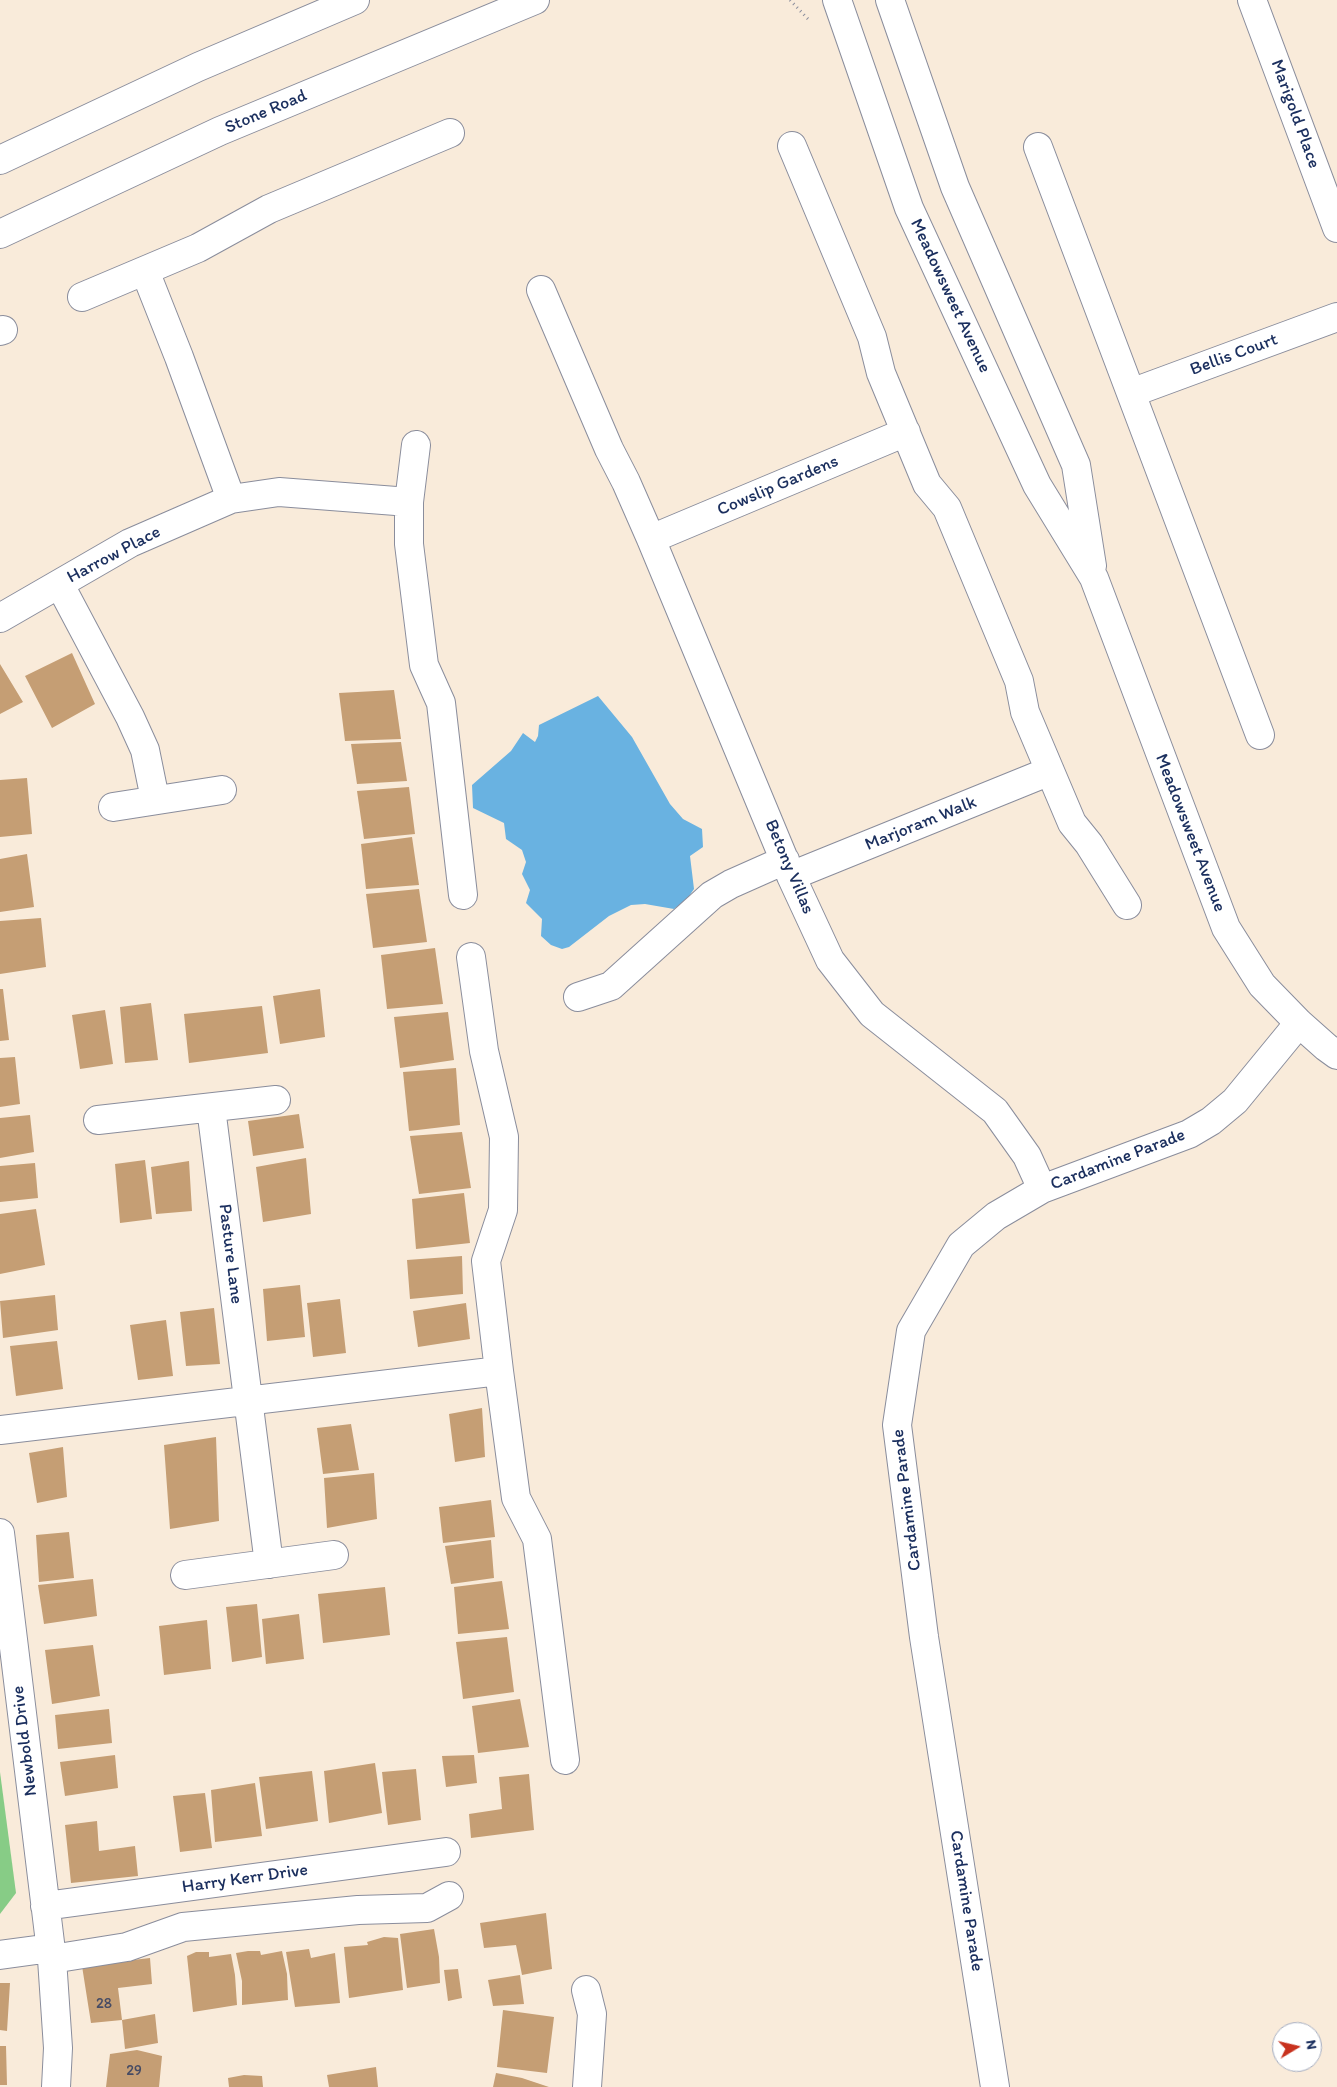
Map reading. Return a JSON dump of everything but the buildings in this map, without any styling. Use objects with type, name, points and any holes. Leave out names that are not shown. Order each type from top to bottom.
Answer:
[{"type":"main road","points":[[0,160],[198,67],[355,0]]},
{"type":"main road","name":"Stone Road","points":[[0,234],[220,131],[536,0]]},
{"type":"main road","name":"Meadowsweet Avenue","points":[[837,0],[909,208],[1037,485],[1094,578],[1226,928],[1262,985],[1299,1023],[1337,1055]]},
{"type":"main road","name":"Meadowsweet Avenue","points":[[890,0],[955,187],[1076,465],[1094,578]]},
{"type":"main road","name":"Marigold Place","points":[[1252,0],[1337,228]]},
{"type":"main road","points":[[82,297],[198,248],[269,209],[450,133]]},
{"type":"main road","points":[[792,146],[872,337],[881,373],[927,484],[947,508],[1019,680],[1025,712],[1072,823],[1089,844],[1127,905]]},
{"type":"main road","points":[[1038,147],[1114,344],[1150,446],[1260,735]]},
{"type":"main road","points":[[145,271],[180,357],[231,499]]},
{"type":"main road","name":"Betony Villas","points":[[541,290],[608,449],[626,482],[651,539],[788,868],[830,960],[872,1014],[995,1111],[1027,1156],[1042,1189]]},
{"type":"main road","name":"Bellis Court","points":[[1131,393],[1337,317]]},
{"type":"main road","name":"Cowslip Gardens","points":[[651,539],[906,432]]},
{"type":"main road","points":[[416,445],[409,502],[409,544],[424,665],[441,703],[463,896]]},
{"type":"main road","name":"Harrow Place","points":[[0,618],[130,543],[231,499],[279,492],[409,502]]},
{"type":"main road","points":[[60,584],[134,725],[145,750],[155,800]]},
{"type":"main road","name":"Marjoram Walk","points":[[578,997],[611,986],[712,895],[1050,771]]},
{"type":"main road","points":[[113,807],[222,790]]},
{"type":"main road","points":[[471,957],[484,1051],[504,1137],[503,1210],[486,1261],[498,1370],[516,1498],[537,1539],[565,1760]]},
{"type":"main road","name":"Cardamine Parade","points":[[995,2087],[924,1637],[897,1425],[912,1331],[962,1245],[996,1216],[1042,1189],[1189,1134],[1211,1121],[1235,1101],[1299,1023]]},
{"type":"main road","points":[[98,1120],[276,1100]]},
{"type":"main road","name":"Pasture Lane","points":[[212,1108],[269,1564]]},
{"type":"main road","points":[[0,1430],[498,1370]]},
{"type":"main road","name":"Newbold Drive","points":[[0,1533],[7,1650],[51,1954],[58,2048],[56,2087]]},
{"type":"main road","points":[[185,1575],[334,1555]]},
{"type":"main road","name":"Harry Kerr Drive","points":[[45,1906],[446,1852]]},
{"type":"main road","points":[[0,1955],[51,1954],[127,1947],[183,1927],[358,1910],[427,1908],[449,1896]]},
{"type":"main road","points":[[586,1990],[592,2014],[587,2087]]},
{"type":"green space","points":[[0,1772],[16,1893],[0,1914]]},
{"type":"water","points":[[598,696],[632,737],[670,804],[683,819],[702,829],[703,847],[690,856],[694,889],[687,899],[674,909],[645,904],[631,905],[609,916],[569,947],[562,949],[551,945],[541,936],[542,919],[526,903],[530,890],[522,874],[526,862],[522,850],[506,839],[504,823],[473,808],[472,785],[511,751],[523,733],[535,742],[538,736],[539,725]]}]
